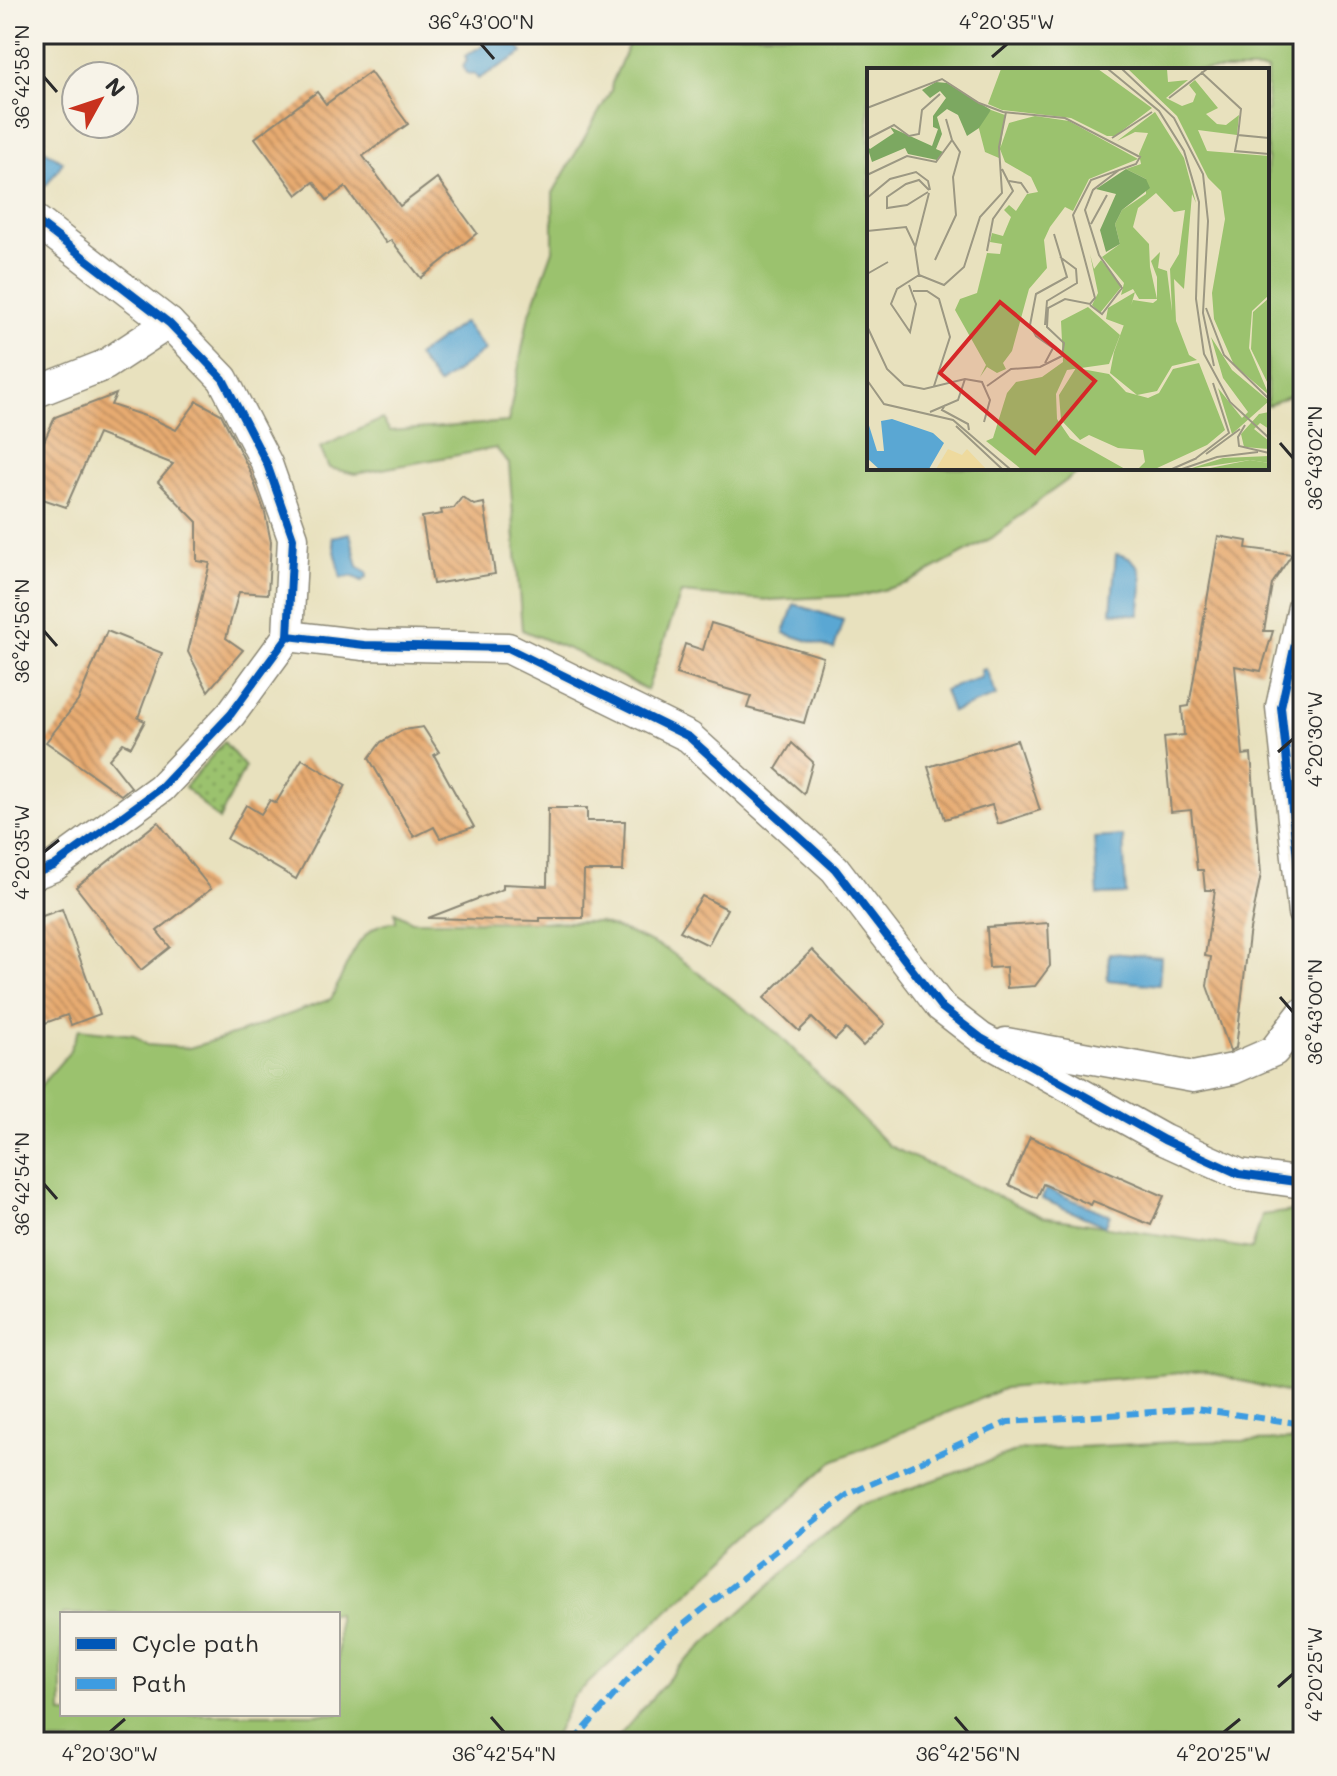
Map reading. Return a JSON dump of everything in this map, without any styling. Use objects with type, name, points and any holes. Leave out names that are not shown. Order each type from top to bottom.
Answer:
[{"type":"street","points":[[34,219],[169,323],[223,379],[267,464],[293,538],[288,636],[231,714],[161,788],[54,866],[34,874]]},
{"type":"street","points":[[34,393],[105,365],[169,323]]},
{"type":"street","points":[[1303,607],[1281,707],[1303,913]]},
{"type":"street","points":[[288,636],[364,645],[508,648],[689,737],[835,869],[941,1007],[981,1038],[1189,1152],[1239,1174],[1303,1183]]},
{"type":"street","points":[[981,1038],[1193,1077],[1233,1069],[1274,1051],[1303,1013]]},
{"type":"green space","points":[[633,34],[1303,34],[1303,389],[1269,405],[1269,68],[867,68],[867,470],[1081,470],[992,538],[908,583],[864,595],[770,600],[681,593],[647,690],[578,653],[522,630],[509,464],[496,448],[355,474],[329,468],[320,448],[382,419],[390,431],[508,422],[528,319],[553,250],[553,193],[611,91]]},
{"type":"green space","points":[[224,742],[245,767],[219,820],[185,787]]},
{"type":"green space","points":[[395,912],[412,921],[598,922],[668,950],[777,1033],[889,1146],[1043,1217],[1252,1249],[1262,1215],[1303,1210],[1303,1397],[1204,1371],[1005,1388],[833,1461],[573,1697],[552,1742],[34,1742],[34,1093],[68,1054],[79,1029],[134,1035],[147,1045],[189,1048],[331,999],[355,949],[363,938],[383,924],[396,922]]},
{"type":"green space","points":[[1303,1440],[1303,1742],[614,1742],[678,1668],[857,1507],[1021,1450],[1176,1442]]},
{"type":"water","points":[[502,34],[512,34],[523,53],[478,79],[466,73],[463,67],[467,60],[465,56]]},
{"type":"water","points":[[34,143],[63,162],[46,186],[34,178]]},
{"type":"water","points":[[464,322],[485,350],[438,385],[417,356]]},
{"type":"water","points":[[350,533],[358,567],[367,572],[367,577],[362,581],[352,576],[341,578],[332,537]]},
{"type":"water","points":[[1116,554],[1127,557],[1139,569],[1142,586],[1139,615],[1111,612]]},
{"type":"water","points":[[794,604],[843,620],[834,649],[784,633]]},
{"type":"water","points":[[986,669],[996,696],[952,712],[944,690],[982,677],[981,670]]},
{"type":"water","points":[[1123,836],[1126,894],[1098,895],[1094,838]]},
{"type":"water","points":[[1109,953],[1161,957],[1159,985],[1107,980]]},
{"type":"water","points":[[1046,1189],[1110,1215],[1105,1226],[1042,1199]]},
{"type":"building","points":[[370,72],[408,124],[363,156],[400,206],[437,178],[477,233],[421,278],[391,240],[386,243],[345,187],[327,200],[314,182],[297,195],[255,138],[317,92],[326,104]]},
{"type":"building","points":[[116,394],[111,405],[176,430],[197,401],[221,414],[250,471],[265,513],[271,542],[268,594],[239,592],[226,638],[243,650],[208,691],[188,652],[210,563],[197,561],[197,522],[158,482],[173,464],[98,434],[66,507],[34,496],[34,463],[55,417]]},
{"type":"building","points":[[462,497],[474,505],[484,503],[495,574],[433,584],[422,517],[442,514],[441,510],[454,508]]},
{"type":"building","points":[[1218,536],[1247,541],[1246,548],[1292,554],[1272,584],[1264,631],[1273,631],[1261,671],[1235,666],[1243,755],[1251,754],[1261,874],[1249,935],[1236,1048],[1230,1051],[1207,986],[1211,957],[1205,956],[1215,890],[1205,890],[1203,870],[1197,870],[1191,810],[1171,812],[1164,737],[1184,735],[1182,707],[1189,706]]},
{"type":"building","points":[[711,623],[823,657],[804,723],[747,708],[751,696],[676,674],[685,644],[703,650]]},
{"type":"building","points":[[107,631],[162,653],[138,718],[145,721],[131,747],[123,743],[109,759],[131,787],[121,795],[46,742],[78,701]]},
{"type":"building","points":[[423,727],[439,752],[434,755],[474,827],[440,838],[434,827],[414,837],[369,758],[381,742],[403,730]]},
{"type":"building","points":[[1017,740],[1040,810],[998,824],[992,805],[945,819],[928,767]]},
{"type":"building","points":[[792,743],[813,762],[804,794],[776,769]]},
{"type":"building","points":[[302,759],[346,785],[296,879],[227,839],[246,805],[261,814],[270,800],[276,803]]},
{"type":"building","points":[[548,808],[587,808],[587,821],[625,821],[623,871],[584,871],[583,918],[540,918],[540,921],[428,918],[503,889],[503,884],[547,886]]},
{"type":"building","points":[[158,822],[211,889],[157,931],[170,947],[141,970],[76,887]]},
{"type":"building","points":[[702,896],[727,909],[708,945],[680,931]]},
{"type":"building","points":[[62,909],[100,1014],[71,1025],[67,1015],[34,1027],[34,919]]},
{"type":"building","points":[[1048,923],[1050,966],[1035,986],[1007,988],[1006,967],[989,968],[987,927]]},
{"type":"building","points":[[812,950],[885,1024],[863,1046],[846,1029],[835,1040],[812,1018],[799,1031],[764,998]]},
{"type":"building","points":[[1030,1137],[1164,1196],[1151,1225],[1093,1201],[1091,1205],[1043,1184],[1037,1198],[1009,1185]]},
{"type":"marked path","points":[[573,1742],[659,1644],[847,1495],[1008,1422],[1196,1409],[1303,1424]]},
{"type":"cycle path","points":[[34,219],[169,323],[223,379],[267,464],[293,538],[288,636],[231,714],[161,788],[54,866],[34,874]]},
{"type":"cycle path","points":[[1303,607],[1281,707],[1303,913]]},
{"type":"cycle path","points":[[288,636],[364,645],[508,648],[689,737],[835,869],[941,1007],[981,1038],[1164,1140],[1239,1174],[1303,1183]]}]
